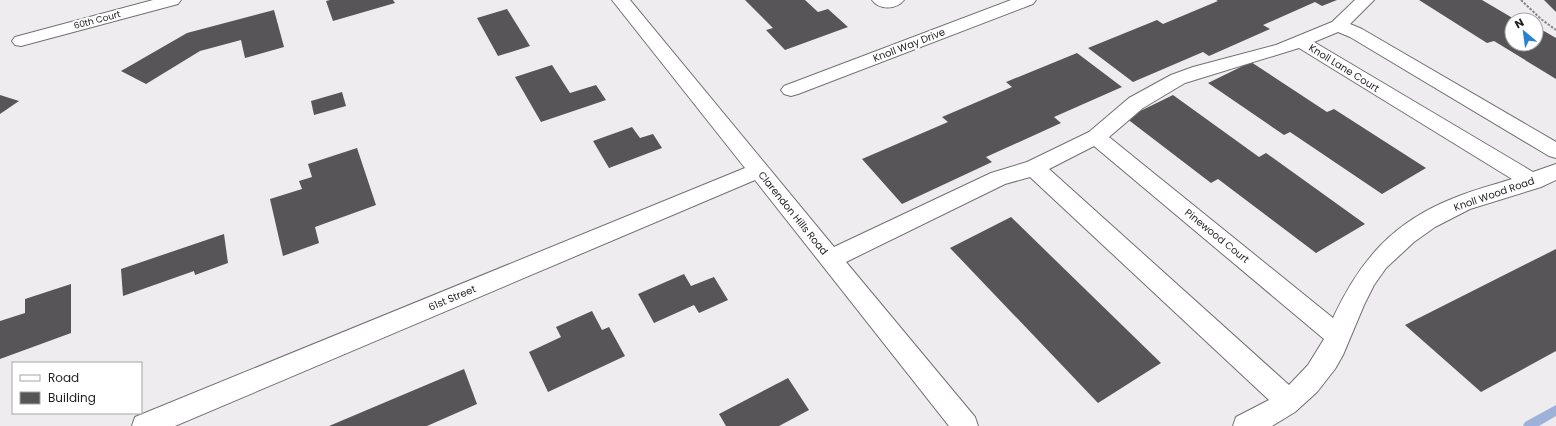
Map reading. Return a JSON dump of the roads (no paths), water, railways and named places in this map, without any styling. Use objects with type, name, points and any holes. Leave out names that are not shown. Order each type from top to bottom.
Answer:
[{"type":"street","name":"60th Court","points":[[21,41],[172,0]]},
{"type":"street","name":"Clarendon Hills Road","points":[[622,0],[965,426]]},
{"type":"street","points":[[881,0],[885,3],[895,0]]},
{"type":"street","name":"Knoll Way Drive","points":[[791,90],[1027,0]]},
{"type":"street","points":[[1365,0],[1338,26],[1356,33],[1556,151]]},
{"type":"street","name":"Knoll Lane Court","points":[[1301,41],[1338,26]]},
{"type":"street","points":[[830,258],[998,178],[1034,168],[1096,137],[1136,103],[1158,89],[1178,79],[1200,71],[1282,49],[1301,41]]},
{"type":"street","name":"Knoll Lane Court","points":[[1301,41],[1316,52],[1533,182]]},
{"type":"street","name":"Pinewood Court","points":[[1096,137],[1338,336]]},
{"type":"street","points":[[1034,168],[1288,401]]},
{"type":"street","name":"61st Street","points":[[145,426],[759,170]]},
{"type":"street","name":"Knoll Wood Road","points":[[1246,426],[1277,411],[1312,382],[1334,347],[1358,290],[1378,262],[1403,238],[1430,219],[1462,203],[1533,182],[1556,171]]},
{"type":"waterway","points":[[1529,426],[1556,410]]}]
